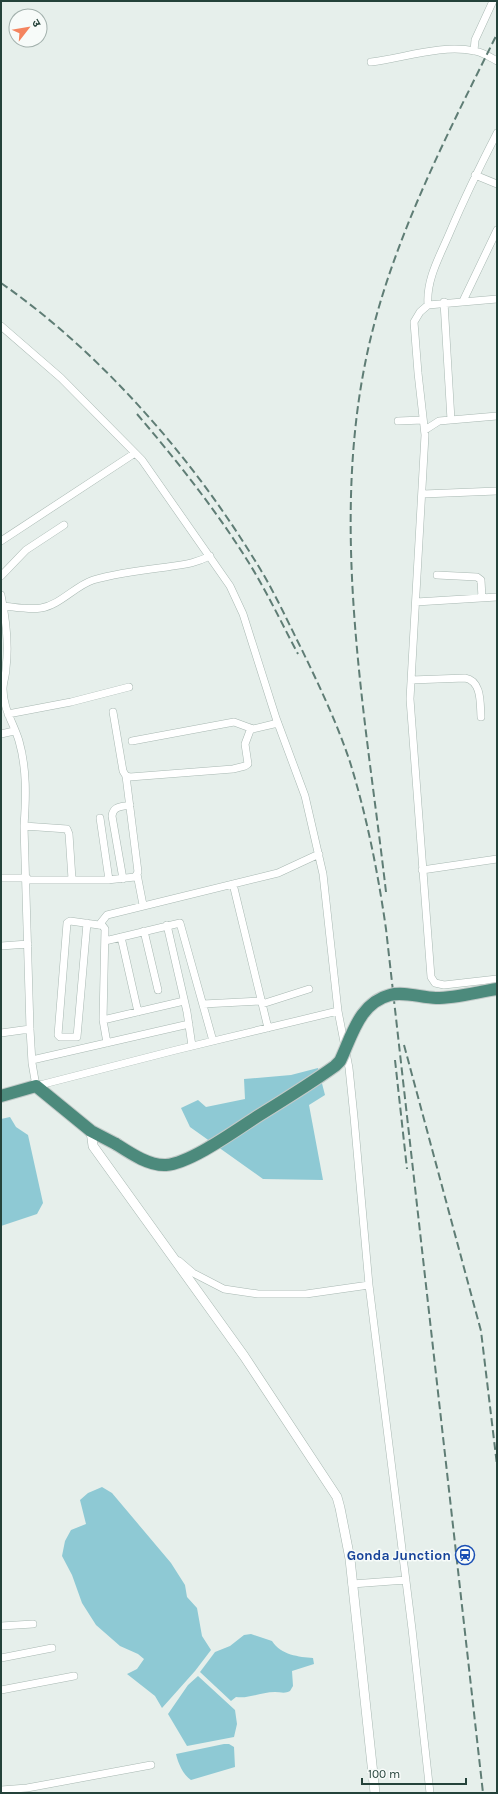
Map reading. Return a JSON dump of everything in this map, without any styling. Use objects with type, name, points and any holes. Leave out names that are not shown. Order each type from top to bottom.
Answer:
[{"type":"highway","points":[[1,1096],[36,1086],[91,1131],[133,1155],[154,1163],[166,1165],[182,1161],[220,1140],[335,1066],[340,1061],[361,1015],[367,1008],[383,998],[390,995],[400,994],[437,998],[497,989]]},
{"type":"street","points":[[474,51],[475,40],[493,1]]},
{"type":"street","points":[[371,62],[397,59],[430,51],[474,51],[497,61]]},
{"type":"street","points":[[428,305],[427,292],[432,273],[475,175],[497,133]]},
{"type":"street","points":[[475,175],[497,184]]},
{"type":"street","points":[[463,301],[497,230]]},
{"type":"street","points":[[497,298],[444,302],[428,305],[420,312],[414,322],[425,430],[423,494],[410,699],[431,977],[435,983],[444,985],[497,979]]},
{"type":"street","points":[[444,302],[451,420]]},
{"type":"street","points":[[1,326],[61,378],[136,453],[166,492],[230,586],[243,614],[278,723],[305,796],[323,874],[338,1011],[349,1068],[369,1285],[406,1580],[430,1793]]},
{"type":"street","points":[[425,430],[439,421],[497,416]]},
{"type":"street","points":[[398,421],[423,420]]},
{"type":"street","points":[[1,541],[136,453]]},
{"type":"street","points":[[423,494],[497,491]]},
{"type":"street","points":[[1,576],[26,550],[64,525]]},
{"type":"street","points":[[3,606],[39,608],[50,604],[83,584],[93,580],[163,567],[195,564],[210,556]]},
{"type":"street","points":[[437,575],[477,577],[481,580],[482,598]]},
{"type":"street","points":[[1,595],[7,635],[7,667],[3,690],[8,714],[23,759],[26,794],[24,826],[27,879],[30,1029],[32,1060],[36,1086],[192,1046],[338,1011]]},
{"type":"street","points":[[416,602],[497,596]]},
{"type":"street","points":[[411,680],[465,678],[473,680],[478,688],[481,717]]},
{"type":"street","points":[[8,714],[71,702],[129,686]]},
{"type":"street","points":[[113,712],[123,771],[126,776],[137,874],[143,906]]},
{"type":"street","points":[[132,741],[234,722],[251,728],[278,723]]},
{"type":"street","points":[[126,776],[130,777],[233,769],[245,766],[248,764],[245,740],[251,728]]},
{"type":"street","points":[[1,734],[14,731]]},
{"type":"street","points":[[123,879],[112,816],[113,811],[116,808],[130,805]]},
{"type":"street","points":[[100,818],[109,880]]},
{"type":"street","points":[[24,826],[64,828],[68,831],[72,879]]},
{"type":"street","points":[[99,925],[108,915],[285,871],[319,854]]},
{"type":"street","points":[[422,870],[497,860]]},
{"type":"street","points":[[1,878],[109,880],[134,878],[137,874]]},
{"type":"street","points":[[233,884],[268,1028]]},
{"type":"street","points":[[87,923],[77,1037],[60,1038],[58,1035],[67,923],[70,921],[87,923],[105,927],[103,1020],[107,1043]]},
{"type":"street","points":[[105,941],[178,922],[182,924],[213,1041]]},
{"type":"street","points":[[167,925],[189,1024],[192,1046]]},
{"type":"street","points":[[144,931],[158,990]]},
{"type":"street","points":[[121,937],[138,1012]]},
{"type":"street","points":[[1,946],[28,944]]},
{"type":"street","points":[[203,1004],[262,1002],[309,989]]},
{"type":"street","points":[[103,1020],[184,1001]]},
{"type":"street","points":[[32,1060],[189,1024]]},
{"type":"street","points":[[1,1033],[30,1029]]},
{"type":"street","points":[[91,1131],[93,1146],[244,1356],[336,1498],[342,1515],[352,1584],[375,1793]]},
{"type":"street","points":[[171,1255],[193,1273],[224,1289],[258,1294],[306,1294],[369,1285]]},
{"type":"street","points":[[352,1584],[406,1580]]},
{"type":"street","points":[[1,1626],[33,1624]]},
{"type":"street","points":[[1,1658],[52,1648]]},
{"type":"street","points":[[1,1690],[74,1676]]},
{"type":"street","points":[[1,1790],[27,1788],[151,1765]]},
{"type":"water","points":[[318,1068],[325,1095],[309,1105],[323,1180],[263,1179],[190,1127],[181,1108],[198,1100],[206,1107],[245,1099],[244,1079],[291,1075]]},
{"type":"water","points":[[10,1117],[16,1127],[28,1135],[43,1203],[37,1214],[1,1226],[1,1119]]},
{"type":"water","points":[[102,1487],[112,1493],[171,1563],[185,1585],[187,1597],[197,1608],[202,1636],[211,1650],[195,1671],[162,1708],[155,1696],[127,1674],[137,1669],[144,1659],[138,1654],[120,1646],[96,1625],[82,1603],[72,1575],[62,1556],[65,1541],[71,1530],[86,1524],[80,1500],[88,1493]]},
{"type":"water","points":[[251,1634],[272,1641],[276,1646],[285,1652],[302,1657],[313,1658],[314,1664],[292,1671],[293,1686],[288,1692],[270,1692],[246,1697],[236,1697],[231,1701],[200,1672],[215,1652],[230,1646],[244,1635]]},
{"type":"water","points":[[198,1676],[235,1710],[237,1724],[234,1737],[187,1746],[168,1714],[188,1685]]},
{"type":"water","points":[[229,1744],[234,1747],[235,1767],[191,1780],[183,1772],[176,1754]]},
{"type":"railway","points":[[386,892],[361,693],[355,626],[351,558],[351,491],[356,425],[366,359],[376,317],[389,275],[404,234],[439,152],[497,34]]},
{"type":"railway","points":[[1,283],[74,341],[108,374],[141,408],[202,482],[229,520],[261,570],[273,592],[321,690],[350,762],[362,803],[386,929],[483,1793]]},
{"type":"railway","points":[[137,414],[196,486],[236,543],[262,585],[298,654]]},
{"type":"railway","points":[[404,1045],[481,1331],[497,1465]]},
{"type":"railway","points":[[395,1060],[407,1169]]},
{"type":"place","name":"Gonda Junction","points":[[465,1555]]}]
